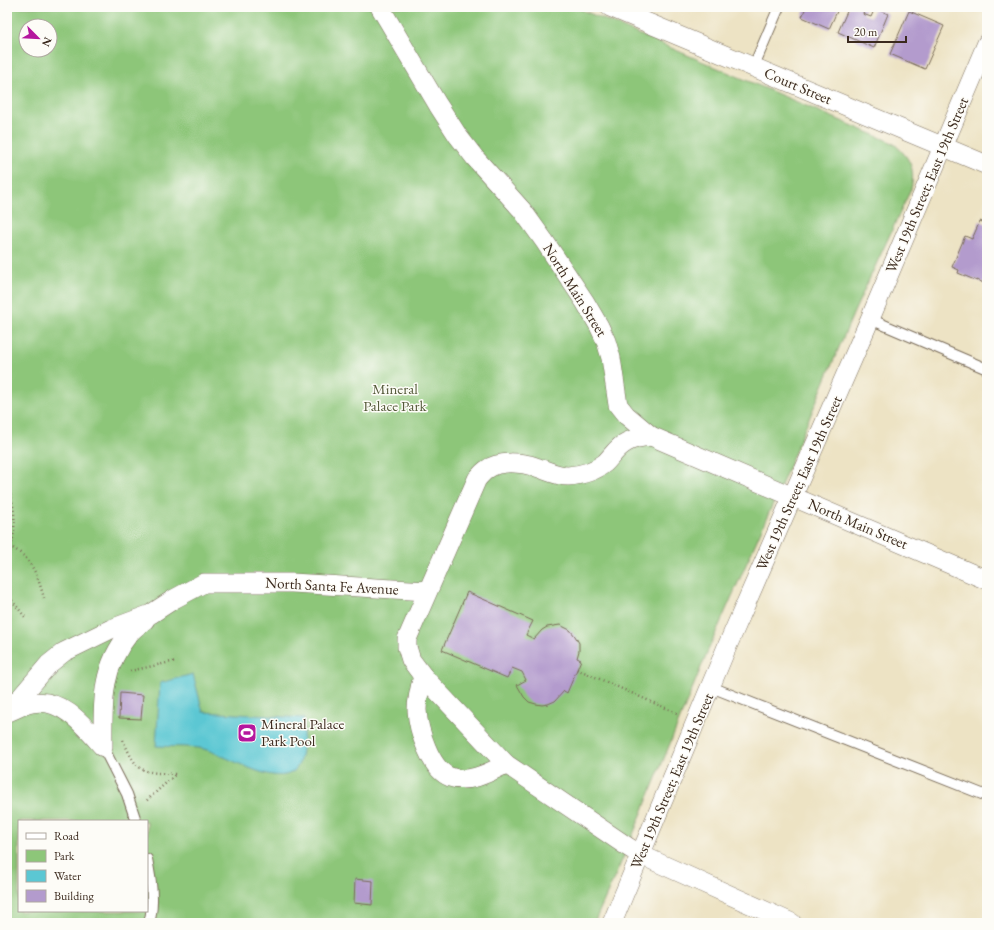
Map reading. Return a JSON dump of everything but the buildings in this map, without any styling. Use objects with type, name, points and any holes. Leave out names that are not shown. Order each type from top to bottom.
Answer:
[{"type":"street","name":"North Main Street","points":[[380,7],[458,136],[475,158],[522,210],[585,302],[606,341],[614,374],[618,405],[626,415],[651,436],[987,580]]},
{"type":"street","name":"Court Street","points":[[614,8],[753,68],[987,165]]},
{"type":"street","name":"West 19th Street; East 19th Street","points":[[612,923],[635,851],[697,722],[987,43]]},
{"type":"street","points":[[651,436],[638,438],[627,442],[604,463],[595,469],[579,475],[566,476],[534,466],[508,463],[496,465],[486,470],[477,479],[427,591],[407,639],[407,647],[411,660],[422,676],[506,764],[635,851],[792,923]]},
{"type":"street","name":"North Santa Fe Avenue","points":[[103,747],[104,688],[108,671],[118,649],[129,634],[151,614],[204,582],[292,583],[427,591]]},
{"type":"street","name":"North Santa Fe Avenue","points":[[7,709],[21,697],[49,664],[64,652],[111,630],[151,614]]},
{"type":"street","points":[[422,676],[417,710],[430,756],[438,768],[450,777],[473,778],[506,764]]},
{"type":"street","points":[[7,712],[32,703],[54,704],[73,716],[103,747]]},
{"type":"lane","points":[[753,68],[779,7]]},
{"type":"lane","points":[[870,319],[987,369]]},
{"type":"lane","points":[[711,687],[987,796]]},
{"type":"lane","points":[[103,747],[127,794],[134,817]]},
{"type":"lane","points":[[148,864],[151,881],[152,914],[149,923]]},
{"type":"path","points":[[7,487],[13,508],[14,538],[7,556]]},
{"type":"path","points":[[11,547],[19,552],[31,564],[36,573],[44,598]]},
{"type":"path","points":[[7,594],[25,616]]},
{"type":"path","points":[[128,671],[176,660]]},
{"type":"path","points":[[577,669],[697,722]]},
{"type":"path","points":[[122,737],[130,756],[140,769],[148,772],[176,774],[134,817]]},
{"type":"green space","name":"Mineral Palace Park","points":[[7,7],[575,7],[893,143],[907,158],[913,174],[911,189],[854,312],[779,490],[706,655],[628,847],[594,923],[7,923]]},
{"type":"water","points":[[193,674],[203,712],[304,718],[302,752],[296,769],[287,775],[263,773],[199,748],[156,746],[160,683]]},
{"type":"place","name":"Mineral Palace Park Pool","points":[[247,733]]}]
